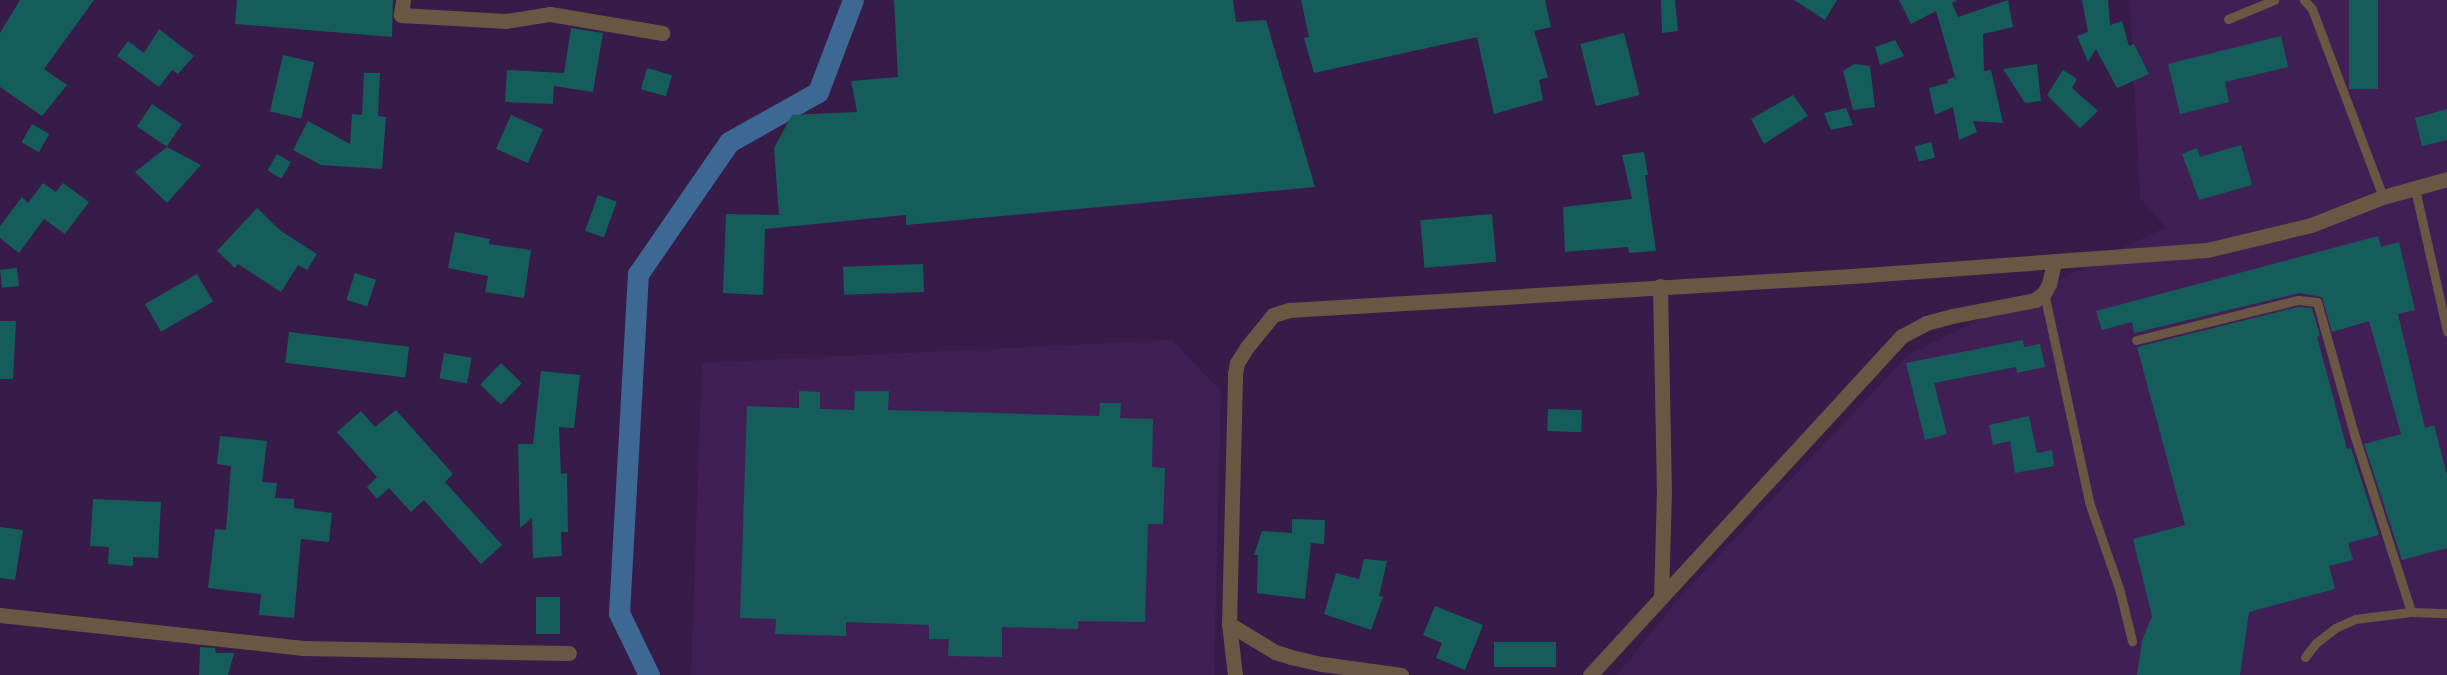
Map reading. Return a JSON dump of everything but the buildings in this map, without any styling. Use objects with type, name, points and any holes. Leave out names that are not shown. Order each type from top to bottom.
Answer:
[{"type":"street","points":[[403,0],[401,15],[506,21],[550,14],[662,33]]},
{"type":"street","points":[[1235,675],[1229,624],[1235,374],[1247,347],[1273,315],[1288,310],[2054,262],[2207,250],[2311,225],[2382,196],[2447,179]]},
{"type":"street","points":[[1590,675],[1902,336],[1926,323],[2035,300],[2044,293],[2054,262]]},
{"type":"street","points":[[1660,286],[1664,490],[1661,597]]},
{"type":"street","points":[[0,615],[303,648],[569,653]]},
{"type":"street","points":[[1229,624],[1275,652],[1291,657],[1322,664],[1401,675]]},
{"type":"lane","points":[[2228,19],[2274,0]]},
{"type":"lane","points":[[2304,0],[2312,9],[2382,196]]},
{"type":"lane","points":[[2415,189],[2447,331]]},
{"type":"lane","points":[[2044,293],[2089,502],[2119,588],[2132,641]]},
{"type":"lane","points":[[2136,340],[2298,300],[2317,302],[2354,434],[2411,612]]},
{"type":"lane","points":[[2305,657],[2316,643],[2335,628],[2355,619],[2411,612],[2447,613]]},
{"type":"shaded area","points":[[2130,0],[2447,0],[2447,675],[1617,675],[1680,597],[1908,355],[2166,227],[2140,198]]},
{"type":"shaded area","points":[[1172,340],[1221,391],[1214,675],[691,675],[702,363]]},
{"type":"waterway","points":[[649,675],[619,613],[638,274],[729,142],[818,92],[853,0]]}]
